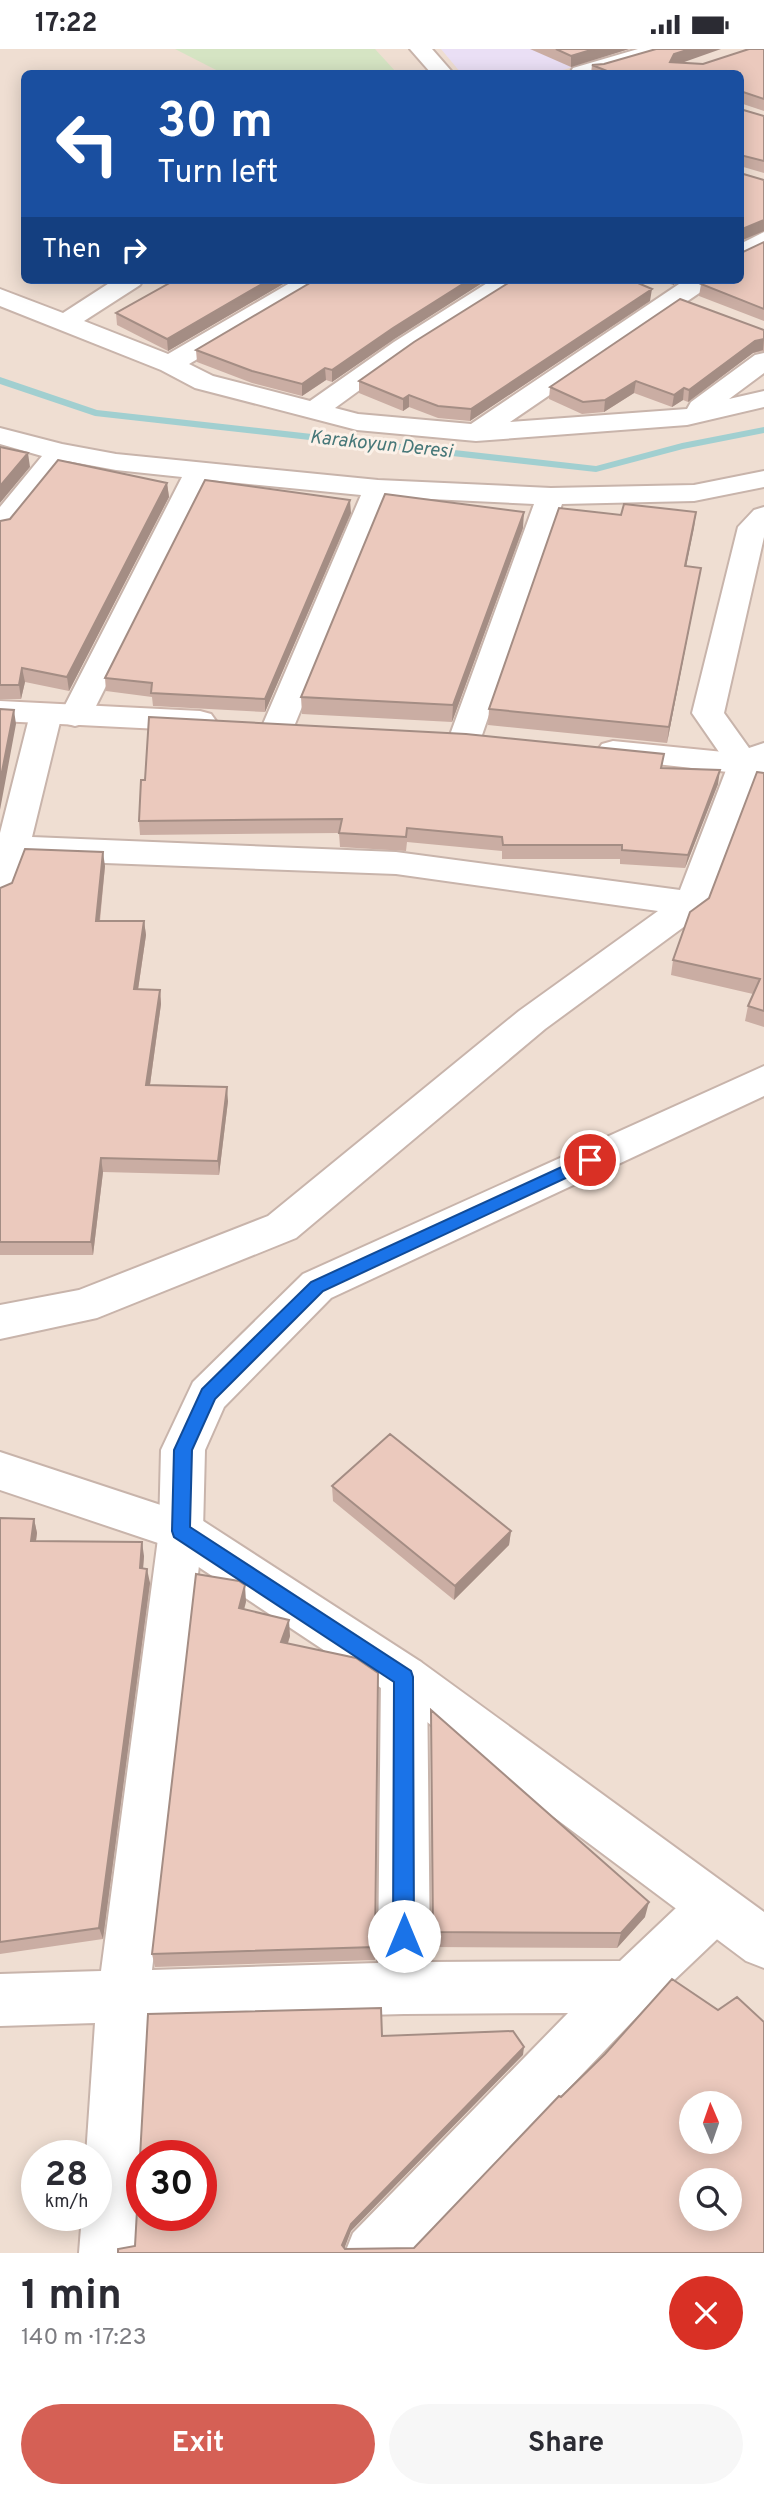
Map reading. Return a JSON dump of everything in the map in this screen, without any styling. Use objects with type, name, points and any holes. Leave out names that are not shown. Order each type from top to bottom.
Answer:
[{"type":"street","points":[[421,49],[439,70]]},
{"type":"street","points":[[590,70],[660,49]]},
{"type":"street","points":[[64,323],[125,284]]},
{"type":"street","points":[[170,364],[306,284]]},
{"type":"street","points":[[314,411],[403,347],[503,284]]},
{"type":"street","points":[[476,433],[664,293],[690,284]]},
{"type":"street","points":[[664,293],[701,308]]},
{"type":"street","points":[[0,297],[170,364],[204,381],[357,422],[476,433],[687,418],[764,399]]},
{"type":"street","points":[[687,418],[764,361]]},
{"type":"street","points":[[0,436],[60,452],[116,462],[378,488],[551,496],[694,492],[764,479]]},
{"type":"street","points":[[0,525],[60,452]]},
{"type":"street","points":[[0,888],[60,715],[199,471]]},
{"type":"street","points":[[0,711],[265,724],[378,488]]},
{"type":"street","points":[[467,736],[551,496]]},
{"type":"street","points":[[757,761],[708,713],[752,527],[764,516]]},
{"type":"street","points":[[578,747],[757,761]]},
{"type":"street","points":[[0,1322],[83,1306],[282,1227],[532,1020],[692,904],[757,761]]},
{"type":"street","points":[[13,848],[396,863],[692,904]]},
{"type":"street","points":[[107,2253],[123,1997],[181,1531],[183,1450],[208,1395],[317,1286],[764,1080]]},
{"type":"street","points":[[0,1471],[181,1531],[404,1677],[713,1908],[764,1943]]},
{"type":"street","points":[[404,1677],[404,1988]]},
{"type":"street","points":[[373,2253],[630,1987],[713,1908]]},
{"type":"street","points":[[0,2000],[404,1988],[630,1987]]},
{"type":"shaded area","points":[[0,49],[764,49],[764,2253],[0,2253]]},
{"type":"shaded area","points":[[441,49],[628,49],[563,70],[458,70]]},
{"type":"green space","points":[[175,49],[375,49],[394,70],[216,70]]},
{"type":"building","points":[[556,49],[594,49],[571,56]]},
{"type":"building","points":[[656,49],[690,49],[674,54],[670,62],[703,64],[749,49],[764,49],[764,99],[744,92],[744,70],[604,70],[592,65]]},
{"type":"building","points":[[744,110],[764,116],[764,161],[744,156]]},
{"type":"building","points":[[744,174],[764,180],[764,220],[744,228]]},
{"type":"building","points":[[764,242],[764,309],[701,284],[744,284],[744,252]]},
{"type":"building","points":[[168,284],[262,284],[167,339],[116,313]]},
{"type":"building","points":[[308,284],[463,284],[332,370],[325,368],[302,384],[252,371],[196,350]]},
{"type":"building","points":[[507,284],[640,284],[652,289],[471,409],[438,406],[409,395],[403,399],[359,381],[414,342]]},
{"type":"building","points":[[680,299],[764,330],[764,339],[755,341],[689,390],[684,388],[674,395],[636,381],[605,400],[583,402],[550,387]]},
{"type":"building","points":[[0,447],[28,453],[0,486]]},
{"type":"building","points":[[58,460],[167,483],[67,677],[22,668],[19,685],[0,685],[0,521],[10,519]]},
{"type":"building","points":[[205,480],[350,500],[265,699],[151,693],[152,683],[105,678]]},
{"type":"building","points":[[385,494],[524,512],[453,705],[301,697]]},
{"type":"building","points":[[624,504],[696,512],[685,566],[701,568],[669,727],[489,709],[559,508],[621,515]]},
{"type":"building","points":[[0,709],[14,710],[0,782]]},
{"type":"building","points":[[149,717],[466,734],[664,754],[661,768],[720,770],[688,855],[622,850],[622,845],[503,845],[502,837],[407,828],[406,837],[339,833],[342,819],[139,821]]},
{"type":"building","points":[[757,772],[764,773],[764,1011],[748,1006],[760,979],[673,960],[690,912],[709,898]]},
{"type":"building","points":[[25,849],[103,852],[96,921],[144,921],[134,989],[160,990],[146,1085],[227,1087],[218,1161],[101,1158],[91,1242],[0,1242],[0,888],[12,883]]},
{"type":"building","points":[[390,1434],[511,1531],[455,1586],[332,1486]]},
{"type":"building","points":[[0,1518],[34,1519],[31,1541],[142,1542],[140,1568],[147,1569],[99,1928],[0,1942]]},
{"type":"building","points":[[196,1574],[239,1581],[245,1585],[239,1608],[289,1620],[281,1642],[356,1658],[378,1673],[375,1947],[152,1954]]},
{"type":"building","points":[[431,1710],[649,1902],[621,1933],[433,1932]]},
{"type":"building","points":[[672,1979],[718,2010],[737,1997],[764,2022],[764,2253],[118,2253],[118,2249],[135,2246],[136,2231],[217,2231],[217,2140],[141,2140],[148,2014],[381,2008],[382,2036],[513,2031],[524,2047],[351,2224],[342,2245],[345,2249],[414,2248],[559,2096],[605,2054]]},
{"type":"waterway","name":"Karakoyun Deresi","points":[[0,380],[95,413],[596,469],[682,446],[764,430]]},
{"type":"route","points":[[404,1936],[404,1677],[181,1531],[183,1450],[208,1395],[317,1286],[590,1160]]}]
